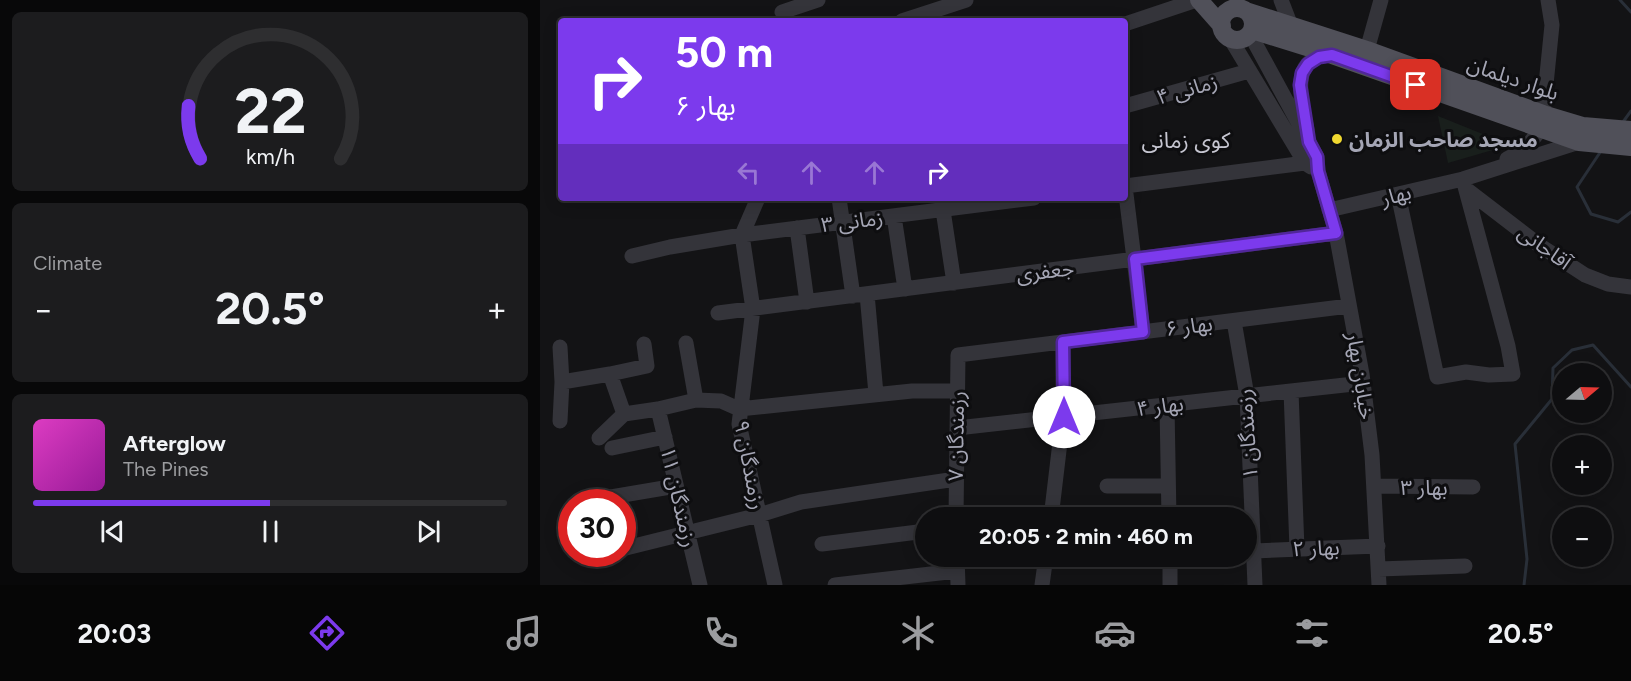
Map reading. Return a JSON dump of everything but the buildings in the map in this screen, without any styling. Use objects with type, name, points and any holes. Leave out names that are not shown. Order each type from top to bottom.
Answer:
[{"type":"main road","points":[[1198,0],[1226,32],[1241,40],[1251,32],[1252,20],[1238,7],[1229,11],[1222,20],[1226,32]]},
{"type":"main road","name":"بلوار دیلمان","points":[[1238,7],[1367,50],[1583,137],[1626,138]]},
{"type":"main road","name":"بلوار دیلمان","points":[[1251,32],[1542,121]]},
{"type":"street","points":[[782,12],[818,0]]},
{"type":"street","points":[[911,18],[966,0]]},
{"type":"street","points":[[1128,23],[1198,0]]},
{"type":"street","points":[[1281,0],[1291,26]]},
{"type":"street","points":[[1367,50],[1381,0]]},
{"type":"street","points":[[1542,121],[1552,25],[1548,0]]},
{"type":"street","name":"خیابان بهار","points":[[1226,32],[1311,167],[1336,233],[1363,383],[1374,486],[1379,577]]},
{"type":"street","name":"خیابان بهار","points":[[1251,32],[1317,157],[1311,167]]},
{"type":"street","points":[[1309,142],[1300,79],[1305,68],[1313,60],[1332,55]]},
{"type":"street","name":"زمانی ۴","points":[[1128,105],[1249,71]]},
{"type":"street","name":"بهار","points":[[1465,184],[1524,150],[1542,121]]},
{"type":"street","name":"بهار","points":[[1329,210],[1398,194],[1465,184],[1583,137]]},
{"type":"street","points":[[1128,186],[1311,167]]},
{"type":"street","points":[[1398,194],[1437,377],[1466,372],[1489,375],[1513,374],[1508,346],[1465,184]]},
{"type":"street","name":"آقاجانی","points":[[1465,184],[1539,245],[1586,275],[1608,284],[1631,288]]},
{"type":"street","points":[[742,235],[757,201]]},
{"type":"street","points":[[839,201],[842,222],[860,295],[876,394]]},
{"type":"street","name":"زمانی ۳","points":[[632,256],[669,247],[742,235],[1011,201]]},
{"type":"street","points":[[1127,201],[1143,332]]},
{"type":"street","points":[[943,210],[954,283]]},
{"type":"street","points":[[894,216],[905,289]]},
{"type":"street","points":[[797,228],[807,302]]},
{"type":"street","name":"جعفری","points":[[718,313],[1336,233]]},
{"type":"street","name":"رزمندگان ۹","points":[[742,235],[753,309],[739,424],[775,585]]},
{"type":"street","name":"بهار ۶","points":[[958,356],[1349,306]]},
{"type":"street","name":"رزمندگان ۱","points":[[1234,321],[1247,396],[1252,507]]},
{"type":"street","points":[[1052,507],[1064,417],[1063,342]]},
{"type":"street","points":[[686,343],[696,400]]},
{"type":"street","points":[[562,382],[647,366],[644,344]]},
{"type":"street","points":[[560,347],[562,382],[560,422]]},
{"type":"street","name":"رزمندگان ۷","points":[[956,507],[958,356]]},
{"type":"street","points":[[610,374],[624,414]]},
{"type":"street","name":"بهار ۴","points":[[957,428],[1363,383]]},
{"type":"street","points":[[599,438],[624,414],[696,400],[721,401],[740,409],[876,394],[957,390]]},
{"type":"street","points":[[1291,391],[1298,549]]},
{"type":"street","points":[[1167,406],[1169,507]]},
{"type":"street","name":"رزمندگان ۱۱","points":[[658,409],[700,585]]},
{"type":"street","points":[[612,448],[665,437]]},
{"type":"street","points":[[636,546],[759,515],[801,502],[956,479]]},
{"type":"street","points":[[636,493],[676,486]]},
{"type":"street","points":[[1107,486],[1168,486]]},
{"type":"street","name":"بهار ۳","points":[[1374,486],[1473,487]]},
{"type":"street","points":[[822,544],[915,532]]},
{"type":"street","name":"بهار ۲","points":[[1257,550],[1378,546]]},
{"type":"street","points":[[1379,577],[1465,566]]},
{"type":"street","points":[[1042,585],[1044,567]]},
{"type":"street","points":[[1170,567],[1170,585]]},
{"type":"street","name":"رزمندگان ۱","points":[[1254,567],[1255,585]]},
{"type":"street","points":[[835,585],[957,571]]},
{"type":"shaded area","points":[[1438,116],[1510,145],[1448,163]]},
{"type":"waterway","points":[[1620,0],[1631,12]]},
{"type":"waterway","points":[[1623,122],[1631,111]]},
{"type":"waterway","points":[[1601,151],[1577,187],[1591,214],[1618,222],[1631,212]]},
{"type":"waterway","points":[[1524,585],[1527,559],[1515,444],[1552,399],[1553,368],[1572,350],[1593,345],[1631,387]]},
{"type":"place","name":"مسجد صاحب الزمان","points":[[1337,139]]},
{"type":"district","name":"کوی زمانی","points":[[1186,140]]},
{"type":"route","points":[[1064,417],[1063,342],[1143,332],[1135,259],[1336,233],[1318,171],[1317,157],[1309,142],[1300,85],[1302,73],[1308,64],[1319,57],[1332,55],[1416,85]]}]
